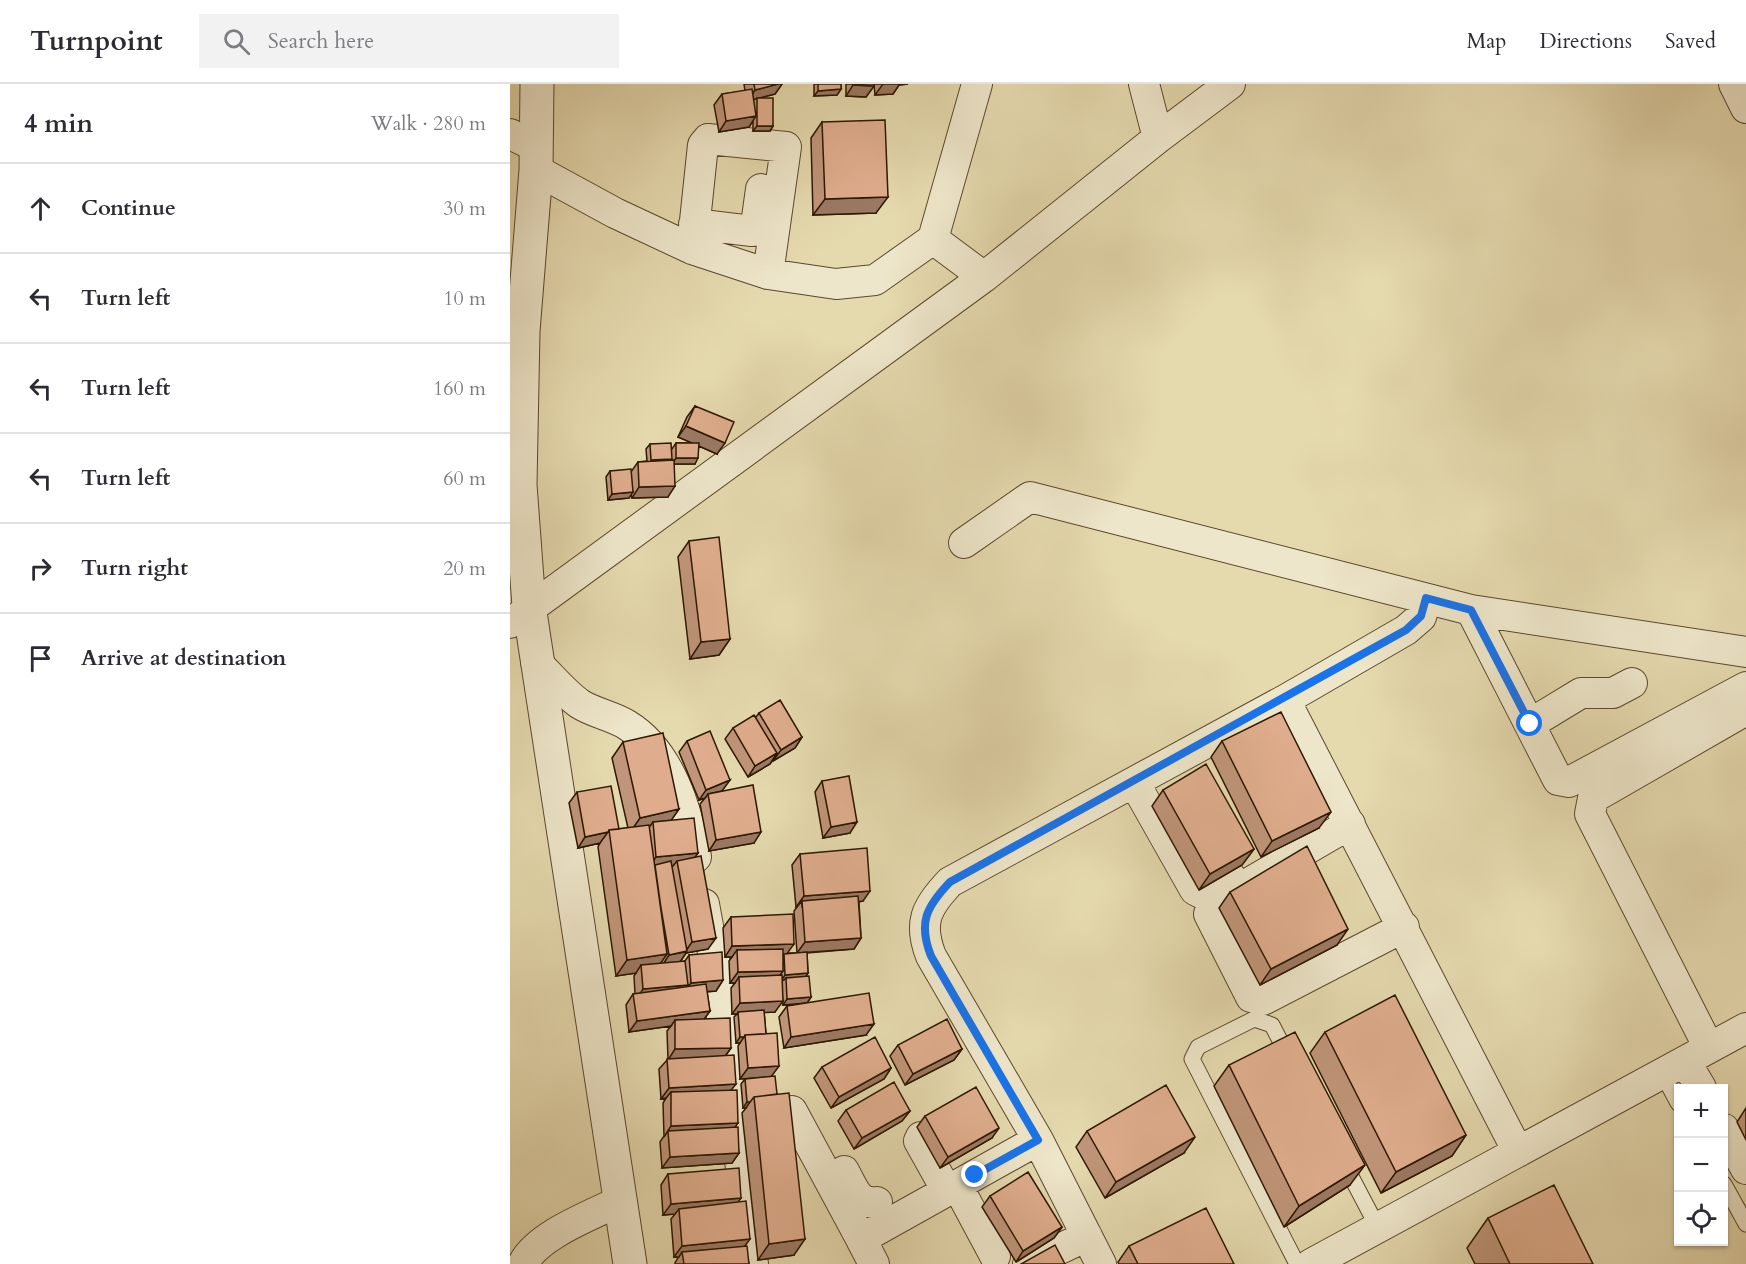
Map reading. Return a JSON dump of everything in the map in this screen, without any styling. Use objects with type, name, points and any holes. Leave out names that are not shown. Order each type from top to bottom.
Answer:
[{"type":"street","points":[[537,84],[527,150],[532,206],[515,483],[519,614],[536,662],[630,1264]]},
{"type":"street","points":[[527,150],[615,213],[693,237],[768,274],[836,284],[875,280],[933,239],[977,84]]},
{"type":"street","points":[[1144,84],[1158,138]]},
{"type":"street","points":[[519,614],[984,277],[1158,138],[1230,84]]},
{"type":"street","points":[[1734,84],[1746,108]]},
{"type":"street","points":[[693,237],[702,145],[708,140],[786,147],[768,274]]},
{"type":"street","points":[[693,237],[752,231],[756,225],[767,145]]},
{"type":"street","points":[[933,239],[984,277]]},
{"type":"street","points":[[964,543],[1030,497],[1471,610],[1746,652]]},
{"type":"street","points":[[1101,1264],[1038,1140],[997,1092],[931,956],[923,936],[925,919],[935,898],[950,882],[1139,792],[1188,752],[1285,700],[1406,630],[1421,616],[1426,598]]},
{"type":"street","points":[[1471,610],[1558,780],[1569,782],[1746,687]]},
{"type":"street","points":[[1494,655],[1540,620]]},
{"type":"street","points":[[536,662],[580,704],[626,724],[656,751],[669,773],[684,811],[694,846],[716,970],[753,1264]]},
{"type":"street","points":[[1530,724],[1581,693],[1613,693],[1632,683]]},
{"type":"street","points":[[1285,700],[1518,1152]]},
{"type":"street","points":[[1698,1084],[1685,1061],[1590,814],[1593,798],[1746,710]]},
{"type":"street","points":[[1139,792],[1195,890],[1201,893],[1245,867],[1246,862],[1241,852]]},
{"type":"street","points":[[1350,824],[1213,904],[1209,914],[1251,997],[1263,1000],[1404,927]]},
{"type":"street","points":[[1311,1264],[1746,1028]]},
{"type":"street","points":[[799,1107],[824,1151],[867,1252],[962,1172],[1038,1140]]},
{"type":"street","points":[[921,1137],[919,1141],[962,1172],[995,1256]]},
{"type":"street","points":[[1728,1137],[1746,1169]]},
{"type":"street","points":[[824,1151],[860,1200],[866,1203],[877,1202]]},
{"type":"street","points":[[523,1264],[526,1258],[555,1233],[620,1201]]},
{"type":"street","points":[[1041,1261],[1087,1236]]},
{"type":"lane","points":[[1294,1067],[1272,1024],[1254,1019],[1198,1047],[1192,1059],[1297,1264]]},
{"type":"lane","points":[[1681,1084],[1685,1061]]},
{"type":"lane","points":[[1338,1152],[1378,1228]]},
{"type":"lane","points":[[1728,1191],[1746,1224]]},
{"type":"building","points":[[754,84],[778,84],[755,90]]},
{"type":"building","points":[[818,84],[841,84],[841,89],[818,91]]},
{"type":"building","points":[[874,84],[874,86],[853,85]]},
{"type":"building","points":[[752,89],[756,116],[726,121],[722,94]]},
{"type":"building","points":[[757,98],[773,98],[773,126],[757,126]]},
{"type":"building","points":[[885,120],[888,197],[825,199],[822,122]]},
{"type":"building","points":[[695,406],[734,422],[725,443],[686,426]]},
{"type":"building","points":[[671,443],[672,459],[651,460],[650,444]]},
{"type":"building","points":[[676,443],[699,443],[698,458],[676,458]]},
{"type":"building","points":[[674,460],[675,486],[639,487],[638,462]]},
{"type":"building","points":[[631,469],[633,492],[612,494],[610,471]]},
{"type":"building","points":[[719,537],[730,639],[701,642],[689,541]]},
{"type":"building","points":[[780,700],[802,737],[781,750],[759,713]]},
{"type":"building","points":[[1281,712],[1331,812],[1272,841],[1222,741]]},
{"type":"building","points":[[754,715],[777,753],[755,766],[733,728]]},
{"type":"building","points":[[710,731],[730,780],[706,790],[687,741]]},
{"type":"building","points":[[663,733],[679,809],[640,818],[623,742]]},
{"type":"building","points":[[1206,764],[1254,849],[1210,874],[1163,790]]},
{"type":"building","points":[[849,776],[857,822],[831,827],[822,781]]},
{"type":"building","points":[[753,785],[761,832],[716,840],[708,794]]},
{"type":"building","points":[[611,786],[619,829],[585,837],[577,792]]},
{"type":"building","points":[[694,818],[698,853],[656,857],[653,822]]},
{"type":"building","points":[[649,825],[667,954],[627,960],[609,830]]},
{"type":"building","points":[[1307,846],[1348,929],[1271,969],[1230,892]]},
{"type":"building","points":[[867,848],[870,891],[804,896],[800,854]]},
{"type":"building","points":[[701,856],[716,938],[692,942],[677,861]]},
{"type":"building","points":[[671,861],[687,951],[669,955],[655,865]]},
{"type":"building","points":[[858,896],[861,938],[805,942],[802,901]]},
{"type":"building","points":[[793,914],[794,944],[732,946],[731,917]]},
{"type":"building","points":[[783,949],[783,971],[738,972],[737,950]]},
{"type":"building","points":[[722,952],[723,980],[691,983],[689,955]]},
{"type":"building","points":[[807,952],[808,973],[785,975],[784,954]]},
{"type":"building","points":[[685,961],[688,985],[643,989],[641,965]]},
{"type":"building","points":[[782,975],[783,1001],[740,1003],[739,977]]},
{"type":"building","points":[[809,976],[811,997],[787,999],[786,978]]},
{"type":"building","points":[[706,984],[710,1011],[637,1021],[633,994]]},
{"type":"building","points":[[869,993],[874,1024],[791,1037],[787,1006]]},
{"type":"building","points":[[1395,995],[1466,1135],[1396,1172],[1325,1032]]},
{"type":"building","points":[[764,1010],[766,1034],[740,1037],[738,1012]]},
{"type":"building","points":[[730,1018],[731,1048],[675,1049],[675,1020]]},
{"type":"building","points":[[947,1019],[962,1049],[913,1074],[898,1045]]},
{"type":"building","points":[[1295,1032],[1365,1165],[1299,1206],[1229,1065]]},
{"type":"building","points":[[777,1033],[779,1066],[748,1068],[745,1035]]},
{"type":"building","points":[[875,1037],[891,1068],[839,1097],[822,1067]]},
{"type":"building","points":[[734,1055],[736,1084],[669,1088],[667,1059]]},
{"type":"building","points":[[775,1076],[777,1094],[754,1097],[747,1102],[745,1079]]},
{"type":"building","points":[[894,1082],[910,1111],[862,1138],[846,1110]]},
{"type":"building","points":[[1166,1085],[1195,1137],[1116,1182],[1087,1131]]},
{"type":"building","points":[[976,1087],[999,1128],[948,1157],[925,1116]]},
{"type":"building","points":[[737,1090],[738,1123],[671,1126],[671,1092]]},
{"type":"building","points":[[789,1093],[805,1239],[769,1244],[754,1097]]},
{"type":"building","points":[[738,1127],[739,1153],[670,1157],[668,1131]]},
{"type":"building","points":[[739,1168],[741,1198],[671,1204],[668,1174]]},
{"type":"building","points":[[1028,1172],[1062,1227],[1023,1251],[990,1196]]},
{"type":"building","points":[[1554,1185],[1593,1264],[1510,1264],[1488,1218]]},
{"type":"building","points":[[746,1201],[750,1239],[682,1246],[679,1209]]},
{"type":"building","points":[[1206,1208],[1234,1264],[1138,1264],[1129,1246]]},
{"type":"building","points":[[1055,1245],[1065,1264],[1021,1264]]},
{"type":"building","points":[[747,1246],[749,1264],[684,1264],[682,1252]]},
{"type":"route","points":[[975,1175],[1038,1140],[931,956],[923,936],[925,919],[935,898],[950,882],[1285,700],[1406,630],[1421,616],[1426,598],[1471,610],[1530,724]]}]
